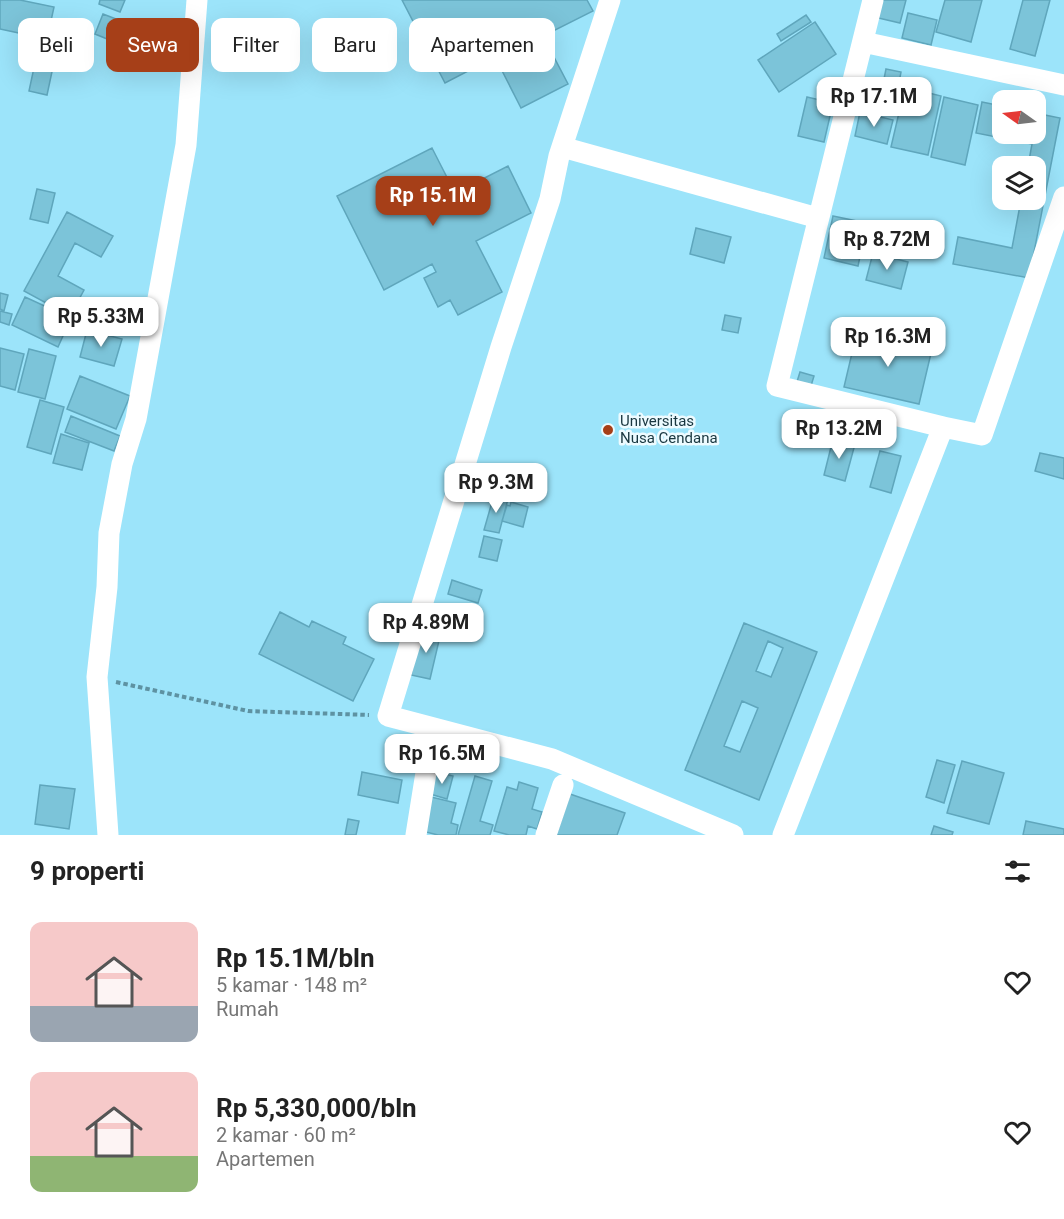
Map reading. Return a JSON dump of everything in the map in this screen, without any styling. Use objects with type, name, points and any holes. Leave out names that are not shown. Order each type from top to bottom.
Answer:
[{"type":"street","points":[[108,835],[97,677],[114,504],[136,419],[186,145],[197,0]]},
{"type":"street","points":[[610,0],[562,147],[550,199],[501,347],[388,716],[552,759],[733,835]]},
{"type":"street","points":[[873,0],[777,386],[982,435],[1064,197]]},
{"type":"street","points":[[863,42],[1064,85]]},
{"type":"street","points":[[562,147],[818,218]]},
{"type":"street","points":[[783,835],[943,427]]},
{"type":"street","points":[[416,835],[429,754]]},
{"type":"street","points":[[546,835],[563,785]]},
{"type":"path","points":[[97,677],[248,711],[388,716]]},
{"type":"building","points":[[0,0],[20,0],[54,7],[52,18],[18,18],[18,33],[0,29]]},
{"type":"building","points":[[100,0],[125,0],[120,12],[99,4]]},
{"type":"building","points":[[402,0],[587,0],[593,11],[555,30],[555,18],[411,18]]},
{"type":"building","points":[[878,0],[906,0],[900,23],[874,17]]},
{"type":"building","points":[[945,0],[982,0],[971,42],[936,32]]},
{"type":"building","points":[[1023,0],[1050,0],[1035,56],[1010,49]]},
{"type":"building","points":[[908,13],[937,20],[931,45],[902,38]]},
{"type":"building","points":[[103,14],[113,18],[106,18],[106,39],[95,34]]},
{"type":"building","points":[[806,15],[811,22],[781,41],[777,34]]},
{"type":"building","points":[[815,22],[836,54],[779,92],[758,60]]},
{"type":"building","points":[[555,59],[568,84],[521,108],[503,72],[555,72]]},
{"type":"building","points":[[886,69],[901,72],[897,93],[882,89]]},
{"type":"building","points":[[33,72],[52,72],[47,95],[29,91]]},
{"type":"building","points":[[439,72],[466,72],[445,83]]},
{"type":"building","points":[[905,87],[941,96],[928,155],[891,147]]},
{"type":"building","points":[[807,97],[833,103],[824,142],[798,136]]},
{"type":"building","points":[[944,97],[978,105],[965,165],[931,157]]},
{"type":"building","points":[[982,102],[992,104],[992,136],[976,133]]},
{"type":"building","points":[[860,112],[893,120],[887,144],[855,136]]},
{"type":"building","points":[[1046,115],[1060,118],[1046,190],[1046,156],[1030,156],[1032,144],[1046,144]]},
{"type":"building","points":[[432,148],[455,193],[508,166],[531,213],[476,241],[502,292],[458,315],[450,300],[438,307],[424,278],[436,272],[432,264],[384,290],[337,196]]},
{"type":"building","points":[[37,189],[55,193],[48,223],[30,219]]},
{"type":"building","points":[[1019,210],[1042,210],[1029,278],[953,264],[958,237],[1012,248]]},
{"type":"building","points":[[67,212],[113,236],[101,257],[75,243],[58,276],[84,290],[70,316],[24,291]]},
{"type":"building","points":[[833,216],[867,223],[858,266],[824,258]]},
{"type":"building","points":[[696,228],[731,237],[724,263],[690,254]]},
{"type":"building","points":[[873,253],[908,262],[901,289],[866,280]]},
{"type":"building","points":[[0,293],[8,295],[4,311],[0,309]]},
{"type":"building","points":[[25,297],[71,318],[58,347],[12,325]]},
{"type":"building","points":[[0,311],[12,314],[9,325],[0,322]]},
{"type":"building","points":[[725,315],[741,318],[738,333],[722,330]]},
{"type":"building","points":[[87,330],[122,339],[114,366],[80,357]]},
{"type":"building","points":[[857,332],[932,349],[919,404],[844,387]]},
{"type":"building","points":[[0,348],[24,354],[15,390],[0,386]]},
{"type":"building","points":[[29,349],[56,356],[45,399],[18,392]]},
{"type":"building","points":[[800,372],[814,376],[810,389],[796,385]]},
{"type":"building","points":[[80,376],[130,396],[116,429],[67,409]]},
{"type":"building","points":[[40,400],[64,407],[51,454],[27,447]]},
{"type":"building","points":[[71,416],[120,436],[114,451],[65,432]]},
{"type":"building","points":[[61,434],[89,443],[82,470],[53,463]]},
{"type":"building","points":[[833,439],[855,444],[845,481],[824,475]]},
{"type":"building","points":[[880,451],[901,456],[891,493],[870,487]]},
{"type":"building","points":[[1040,453],[1064,458],[1064,479],[1035,471]]},
{"type":"building","points":[[494,495],[508,499],[499,533],[484,530]]},
{"type":"building","points":[[511,502],[528,507],[523,527],[502,521],[507,505],[510,506]]},
{"type":"building","points":[[484,536],[502,540],[497,561],[479,557]]},
{"type":"building","points":[[452,580],[482,590],[478,603],[448,594]]},
{"type":"building","points":[[280,612],[309,627],[312,621],[346,637],[343,644],[374,659],[353,701],[259,654]]},
{"type":"building","points":[[744,623],[817,652],[759,800],[685,770]],"holes":[[[768,641],[783,648],[771,677],[756,671]],[[742,701],[758,708],[740,752],[724,746]]]},
{"type":"building","points":[[422,628],[441,632],[430,679],[411,675]]},
{"type":"building","points":[[937,760],[955,765],[944,803],[926,797]]},
{"type":"building","points":[[962,761],[1004,773],[989,824],[947,813]]},
{"type":"building","points":[[362,772],[402,780],[398,803],[358,795]]},
{"type":"building","points":[[436,772],[453,776],[447,799],[430,794]]},
{"type":"building","points":[[475,776],[492,781],[480,821],[493,825],[490,835],[458,835]]},
{"type":"building","points":[[519,782],[538,788],[532,809],[542,812],[537,829],[528,826],[526,835],[509,835],[494,831],[507,787],[517,790]]},
{"type":"building","points":[[40,785],[75,789],[69,829],[35,824]]},
{"type":"building","points":[[570,794],[625,813],[617,835],[556,835]]},
{"type":"building","points":[[427,796],[456,803],[451,823],[458,825],[456,835],[438,835],[418,830]]},
{"type":"building","points":[[348,819],[359,821],[356,835],[345,835]]},
{"type":"building","points":[[1026,821],[1064,829],[1064,835],[1023,835]]},
{"type":"building","points":[[934,826],[953,832],[952,835],[931,835]]},
{"type":"place","name":"Universitas Nusa Cendana","points":[[608,430]]}]
